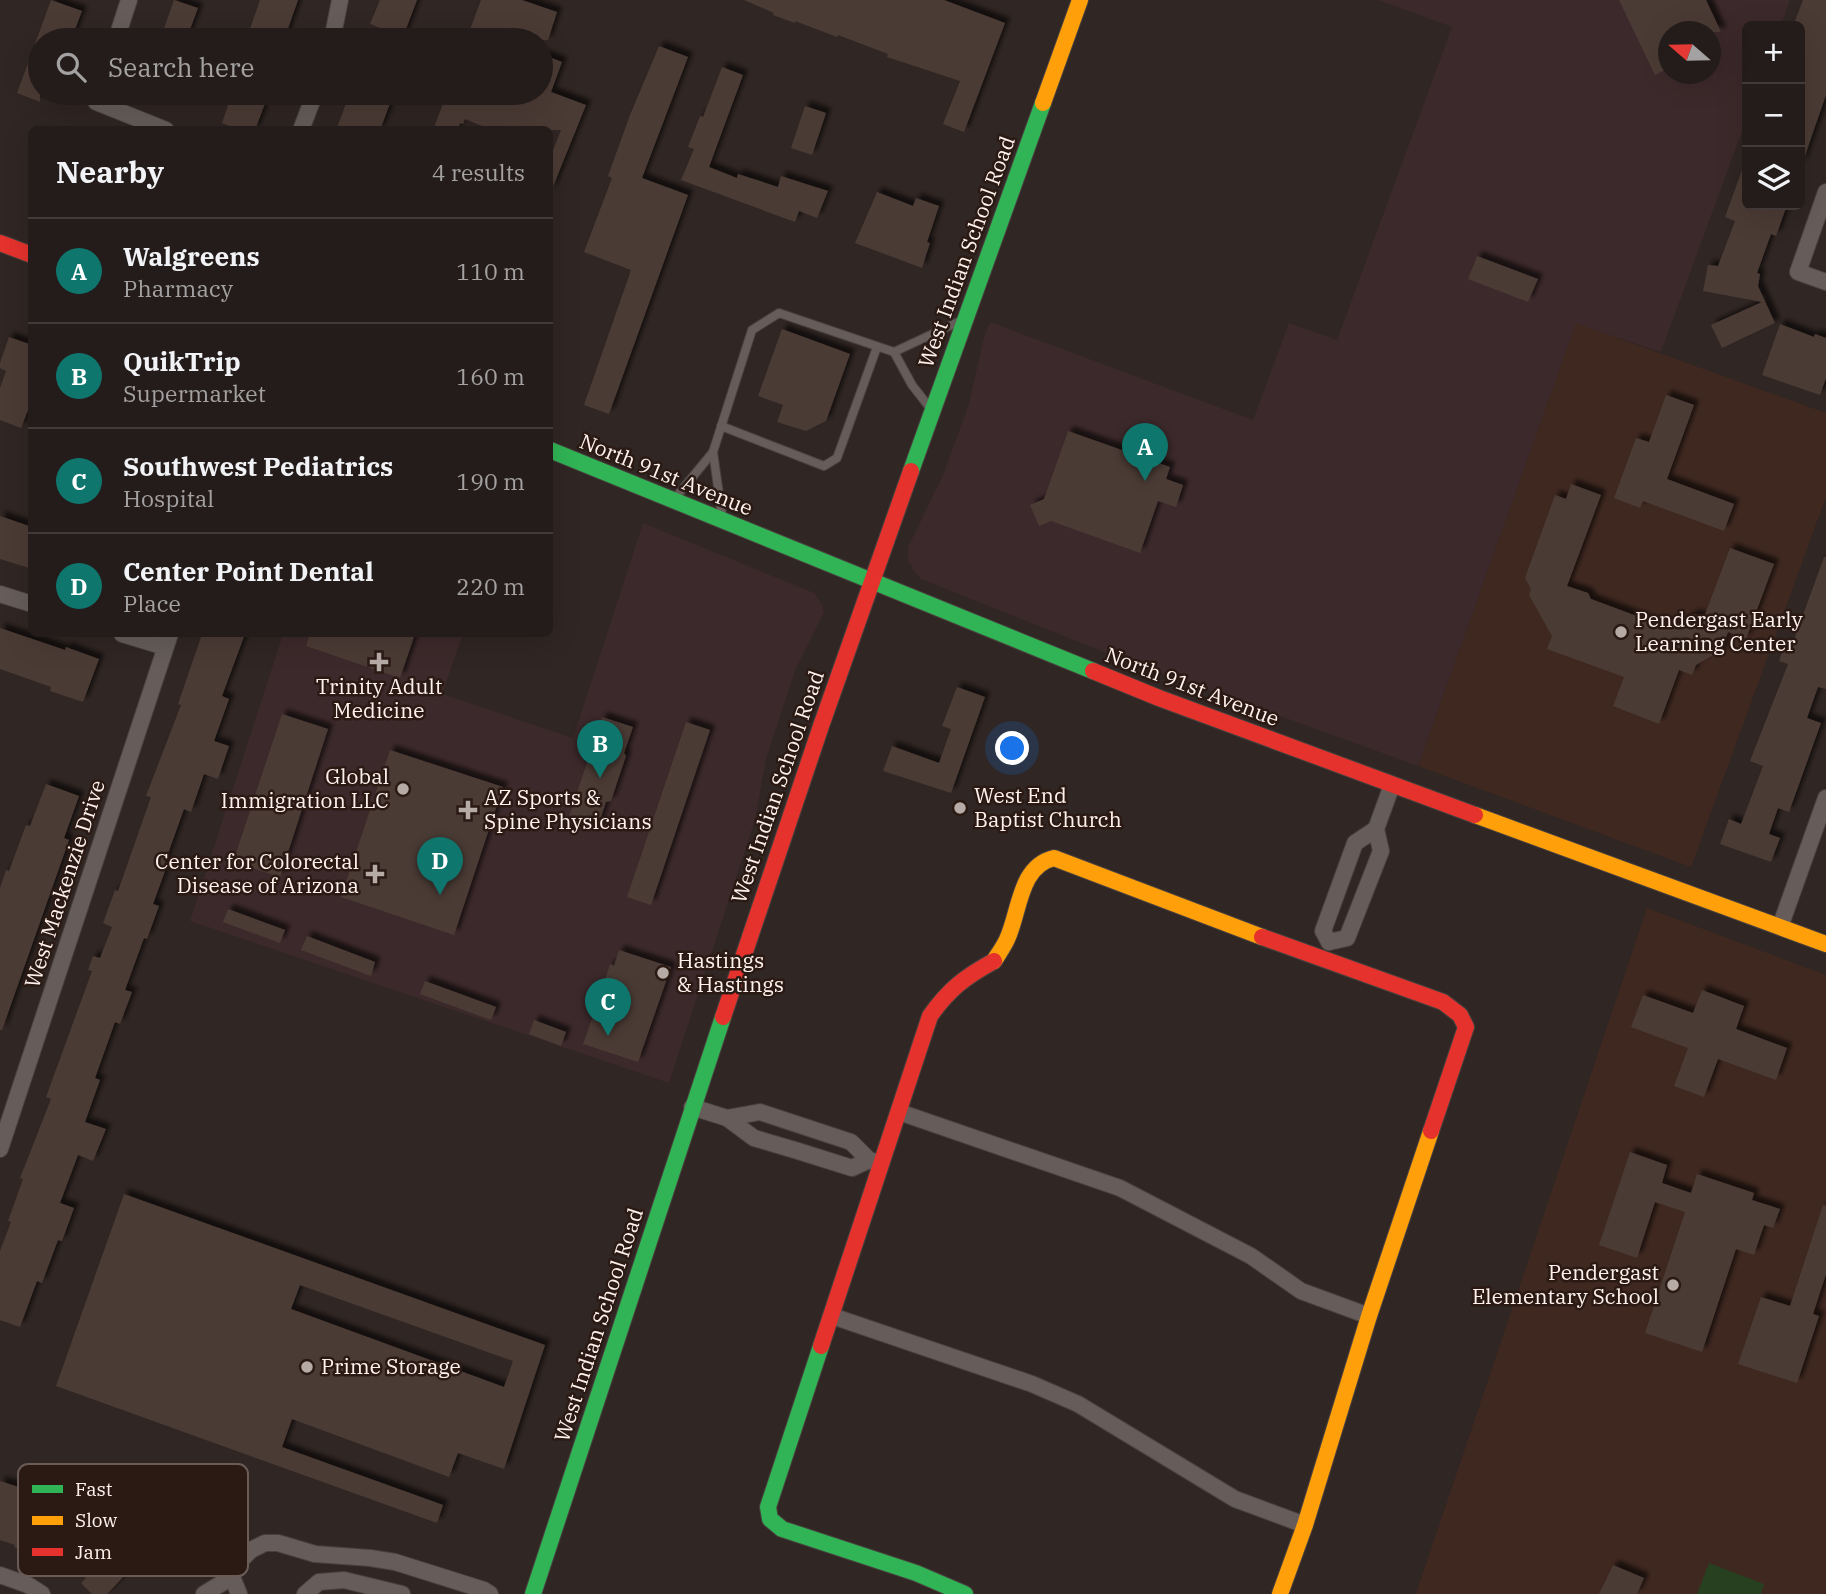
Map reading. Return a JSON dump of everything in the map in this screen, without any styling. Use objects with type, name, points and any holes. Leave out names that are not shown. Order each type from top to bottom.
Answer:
[{"type":"main road","name":"West Indian School Road","points":[[533,1594],[692,1107],[872,582],[963,318],[1080,0]]},
{"type":"main road","points":[[0,243],[28,254]]},
{"type":"main road","name":"North 91st Avenue","points":[[553,451],[1158,698],[1826,944]]},
{"type":"main road","points":[[965,1594],[916,1573],[782,1529],[770,1519],[768,1507],[832,1316],[876,1162],[899,1112],[930,1016],[944,995],[994,961],[1008,938],[1029,876],[1041,861],[1054,858],[1322,960],[1443,1002],[1461,1015],[1466,1027],[1369,1316],[1305,1525],[1280,1594]]},
{"type":"street","points":[[120,28],[130,0]]},
{"type":"street","points":[[334,28],[340,0]]},
{"type":"street","points":[[114,105],[158,126]]},
{"type":"street","points":[[303,126],[310,105]]},
{"type":"street","points":[[1826,192],[1798,272],[1826,282]]},
{"type":"street","points":[[0,594],[28,603]]},
{"type":"street","points":[[145,637],[168,640]]},
{"type":"street","name":"West Mackenzie Drive","points":[[0,1149],[168,640]]},
{"type":"street","points":[[1329,942],[1347,938],[1381,851],[1376,829],[1392,785]]},
{"type":"street","points":[[1780,927],[1826,798]]},
{"type":"street","points":[[1322,960],[1329,942],[1323,931],[1355,844],[1376,829]]},
{"type":"street","points":[[692,1107],[727,1118],[754,1138],[798,1152],[852,1168],[876,1162]]},
{"type":"street","points":[[727,1118],[760,1112],[851,1142],[876,1162]]},
{"type":"street","points":[[899,1112],[1121,1188],[1251,1256],[1301,1291],[1369,1316]]},
{"type":"street","points":[[798,1152],[804,1127]]},
{"type":"street","points":[[832,1316],[1032,1384],[1078,1404],[1235,1499],[1305,1525]]},
{"type":"street","points":[[248,1553],[265,1543],[278,1543],[315,1554],[395,1562],[490,1594]]},
{"type":"street","points":[[0,1575],[28,1585],[41,1594]]},
{"type":"street","points":[[204,1594],[232,1577],[239,1594]]},
{"type":"street","points":[[305,1594],[319,1582],[344,1580],[402,1594]]},
{"type":"lane","points":[[675,499],[713,452],[752,330],[779,313],[894,352],[963,318]]},
{"type":"lane","points":[[721,426],[824,467],[837,458],[877,347]]},
{"type":"lane","points":[[894,352],[912,385],[932,411]]},
{"type":"lane","points":[[713,452],[723,520]]},
{"type":"shaded area","points":[[1378,0],[1790,0],[1783,21],[1742,21],[1742,132],[1661,352],[1576,324],[1418,766],[1114,656],[921,579],[908,560],[908,547],[943,475],[969,404],[990,322],[1253,420],[1289,323],[1337,340],[1452,27]]},
{"type":"shaded area","name":"Pendergast Early Learning Center","points":[[1576,323],[1826,413],[1826,497],[1691,867],[1418,766]]},
{"type":"shaded area","points":[[643,523],[814,593],[822,604],[824,612],[795,671],[766,759],[755,820],[669,1083],[190,921],[282,637],[462,637],[442,694],[573,738]]},
{"type":"shaded area","name":"Pendergast Elementary School","points":[[1647,908],[1826,975],[1826,1594],[1416,1594]]},
{"type":"green space","points":[[1709,1563],[1764,1584],[1761,1594],[1697,1594]]},
{"type":"building","points":[[51,0],[82,11],[76,28],[41,28]]},
{"type":"building","points":[[174,0],[198,8],[190,28],[164,28]]},
{"type":"building","points":[[260,0],[298,0],[288,28],[250,28]]},
{"type":"building","points":[[380,0],[417,0],[406,28],[380,28],[370,24]]},
{"type":"building","points":[[481,0],[522,0],[557,12],[552,28],[470,28]]},
{"type":"building","points":[[744,0],[944,0],[1005,23],[964,132],[943,124],[960,81],[887,57],[888,54],[838,35],[837,37],[773,15],[774,13]]},
{"type":"building","points":[[1619,0],[1706,0],[1716,21],[1658,21],[1658,74],[1655,75]]},
{"type":"building","points":[[1803,0],[1826,0],[1826,95],[1805,155],[1805,21],[1795,21]]},
{"type":"building","points":[[659,46],[688,57],[642,178],[688,195],[609,414],[584,405],[631,270],[584,252],[612,178],[608,176],[630,115]]},
{"type":"building","points":[[553,59],[562,62],[553,87]]},
{"type":"building","points":[[28,63],[28,97],[17,93]]},
{"type":"building","points":[[722,67],[743,75],[709,167],[737,178],[738,174],[778,187],[781,176],[828,191],[817,218],[799,211],[795,222],[681,180],[694,149],[688,147]]},
{"type":"building","points":[[553,93],[586,105],[553,187],[553,150],[561,130],[553,130],[553,126],[482,126],[465,119],[459,126],[435,126],[442,105],[553,105]]},
{"type":"building","points":[[228,105],[264,105],[257,126],[229,126],[222,123]]},
{"type":"building","points":[[345,105],[389,105],[382,126],[338,126]]},
{"type":"building","points":[[805,106],[826,113],[812,155],[791,148]]},
{"type":"building","points":[[1742,170],[1742,210],[1785,210],[1776,236],[1771,234],[1757,273],[1760,274],[1758,286],[1775,323],[1722,348],[1711,325],[1762,302],[1703,291],[1708,265],[1718,266],[1735,221],[1725,217]]},
{"type":"building","points":[[877,192],[913,206],[916,198],[939,206],[922,268],[855,243]]},
{"type":"building","points":[[1477,256],[1538,279],[1528,302],[1468,279]]},
{"type":"building","points":[[1780,324],[1814,337],[1815,334],[1826,338],[1826,378],[1820,395],[1762,375]]},
{"type":"building","points":[[782,329],[850,354],[826,421],[806,431],[777,422],[783,405],[758,396]]},
{"type":"building","points":[[9,337],[28,344],[28,410],[21,428],[0,420],[0,388],[6,371],[0,368]]},
{"type":"building","points":[[1666,395],[1694,405],[1667,479],[1734,504],[1724,531],[1643,501],[1640,508],[1614,498],[1636,438],[1649,442]]},
{"type":"building","points":[[1068,431],[1170,467],[1166,479],[1183,485],[1176,507],[1158,501],[1140,553],[1051,521],[1039,526],[1030,505],[1044,499]]},
{"type":"building","points":[[1571,484],[1601,495],[1567,586],[1588,593],[1591,599],[1669,628],[1695,614],[1704,617],[1730,548],[1774,564],[1746,639],[1728,632],[1720,655],[1715,654],[1696,665],[1692,675],[1679,670],[1659,724],[1613,706],[1624,677],[1547,649],[1552,636],[1529,595],[1531,589],[1525,578],[1555,495],[1566,499]]},
{"type":"building","points":[[0,516],[28,526],[28,568],[0,559]]},
{"type":"building","points":[[1824,557],[1826,689],[1818,687],[1807,718],[1821,723],[1789,812],[1778,808],[1769,834],[1780,838],[1771,862],[1720,844],[1729,819],[1741,824],[1763,766],[1750,761],[1788,664],[1779,661],[1784,646],[1791,648]]},
{"type":"building","points":[[0,628],[99,659],[83,702],[50,691],[51,687],[0,669]]},
{"type":"building","points":[[201,637],[244,637],[222,696],[229,699],[214,741],[229,746],[218,779],[204,774],[191,812],[184,809],[153,904],[159,906],[125,990],[132,992],[120,1024],[115,1022],[95,1078],[100,1080],[85,1122],[106,1129],[93,1161],[78,1155],[60,1203],[74,1208],[62,1241],[58,1240],[42,1283],[37,1281],[20,1327],[0,1320],[0,1251],[23,1179],[20,1178],[51,1099],[46,1097],[92,971],[88,970],[93,956],[100,958],[112,927],[103,923],[115,890],[118,891],[151,797],[146,796],[181,705],[178,704]]},
{"type":"building","name":"Trinity Adult Medicine","points":[[309,637],[414,637],[400,678],[306,646]]},
{"type":"building","points":[[957,687],[985,697],[951,793],[883,771],[892,746],[939,763],[951,729],[942,726]]},
{"type":"building","points":[[282,714],[328,729],[280,877],[233,862]]},
{"type":"building","points":[[602,717],[633,727],[611,801],[606,802],[596,832],[567,823]]},
{"type":"building","points":[[686,722],[710,730],[651,905],[627,897]]},
{"type":"building","points":[[390,750],[503,787],[454,935],[341,897]]},
{"type":"building","points":[[46,784],[79,796],[64,838],[69,840],[0,1030],[0,888],[26,825],[30,826]]},
{"type":"building","points":[[228,909],[285,930],[280,943],[223,922]]},
{"type":"building","points":[[307,936],[375,962],[371,976],[301,950]]},
{"type":"building","points":[[619,950],[671,967],[638,1062],[583,1044],[594,1013],[598,1014],[609,985],[604,983],[610,964],[614,966]]},
{"type":"building","points":[[425,981],[496,1007],[491,1020],[420,994]]},
{"type":"building","points":[[1702,990],[1744,1006],[1736,1029],[1787,1048],[1776,1080],[1718,1059],[1704,1097],[1674,1086],[1688,1048],[1631,1027],[1643,995],[1693,1013]]},
{"type":"building","points":[[534,1020],[566,1032],[561,1046],[529,1034]]},
{"type":"building","points":[[1630,1152],[1667,1165],[1662,1183],[1691,1193],[1697,1174],[1754,1193],[1752,1200],[1780,1209],[1773,1228],[1764,1225],[1754,1255],[1736,1249],[1702,1352],[1645,1333],[1685,1212],[1655,1202],[1637,1258],[1599,1245]]},
{"type":"building","points":[[124,1194],[545,1345],[504,1469],[458,1453],[449,1477],[292,1419],[282,1447],[443,1505],[437,1523],[56,1386]],"holes":[[[300,1285],[513,1361],[504,1387],[291,1309]]]},
{"type":"building","points":[[1823,1205],[1826,1206],[1826,1274],[1813,1314],[1819,1316],[1797,1383],[1738,1364],[1761,1297],[1790,1306]]},
{"type":"building","points":[[0,1481],[18,1487],[18,1549],[0,1540]]},
{"type":"building","points":[[1613,1565],[1644,1578],[1637,1594],[1599,1594]]},
{"type":"building","points":[[83,1576],[124,1576],[107,1594],[92,1594],[81,1583],[86,1578]]},
{"type":"traffic: fast","points":[[911,471],[1043,103]]},
{"type":"traffic: fast","points":[[553,451],[1093,671]]},
{"type":"traffic: fast","points":[[533,1594],[723,1017]]},
{"type":"traffic: fast","points":[[821,1346],[768,1507],[770,1519],[782,1529],[916,1573],[965,1594]]},
{"type":"traffic: slow","points":[[1043,103],[1080,0]]},
{"type":"traffic: slow","points":[[1475,815],[1826,944]]},
{"type":"traffic: slow","points":[[994,961],[1008,937],[1028,879],[1034,870],[1054,858],[1262,937]]},
{"type":"traffic: slow","points":[[1280,1594],[1305,1525],[1369,1316],[1431,1131]]},
{"type":"traffic: jam","points":[[0,243],[28,254]]},
{"type":"traffic: jam","points":[[723,1017],[911,471]]},
{"type":"traffic: jam","points":[[1093,671],[1475,815]]},
{"type":"traffic: jam","points":[[1262,937],[1443,1002],[1460,1015],[1466,1027],[1431,1131]]},
{"type":"traffic: jam","points":[[821,1346],[930,1016],[958,984],[994,961]]},
{"type":"place","name":"Walgreens","points":[[1145,481]]},
{"type":"place","name":"Pendergast Early Learning Center","points":[[1621,632]]},
{"type":"place","name":"Trinity Adult Medicine","points":[[379,662]]},
{"type":"place","name":"QuikTrip","points":[[600,778]]},
{"type":"place","name":"Global Immigration LLC","points":[[403,789]]},
{"type":"place","name":"West End Baptist Church","points":[[960,808]]},
{"type":"place","name":"AZ Sports & Spine Physicians","points":[[468,810]]},
{"type":"place","name":"Center for Colorectal Disease of Arizona","points":[[375,874]]},
{"type":"place","name":"Center Point Dental","points":[[440,895]]},
{"type":"place","name":"Hastings & Hastings","points":[[663,973]]},
{"type":"place","name":"Southwest Pediatrics","points":[[608,1036]]},
{"type":"place","name":"Pendergast Elementary School","points":[[1673,1285]]},
{"type":"place","name":"Prime Storage","points":[[307,1367]]}]
